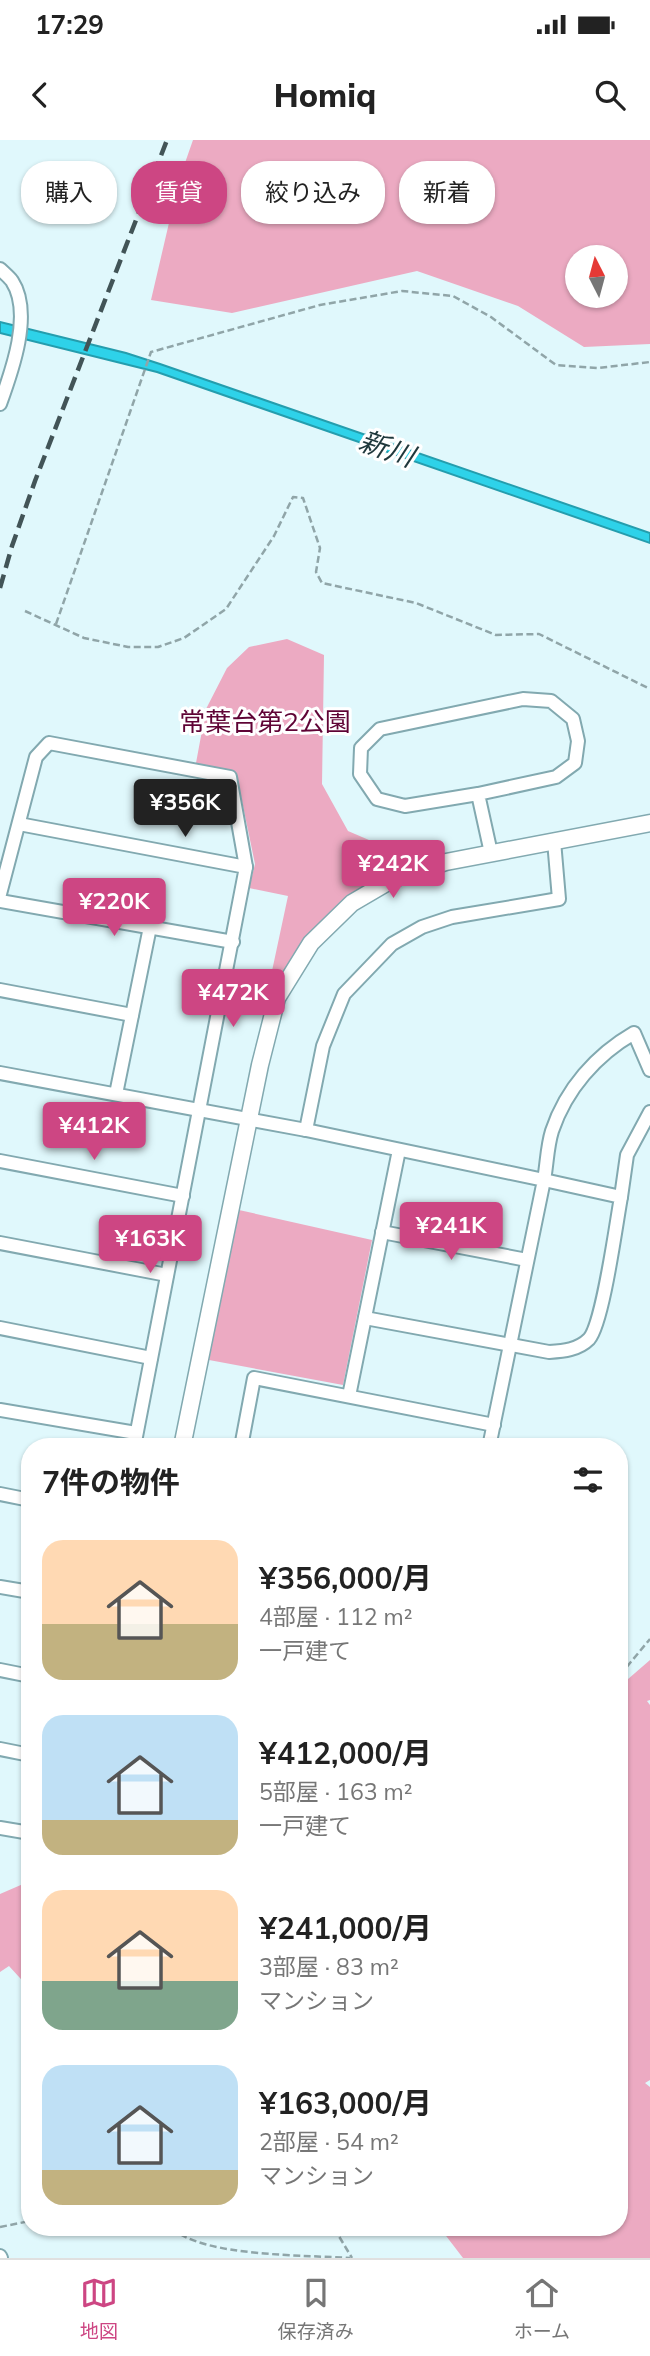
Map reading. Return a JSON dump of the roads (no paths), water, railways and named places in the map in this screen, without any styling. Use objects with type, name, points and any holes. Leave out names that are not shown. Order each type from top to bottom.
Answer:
[{"type":"street","points":[[0,269],[12,282],[21,307],[16,360],[0,404]]},
{"type":"street","points":[[523,699],[551,701],[573,719],[578,741],[575,763],[556,777],[478,794],[405,806],[377,799],[360,774],[361,748],[380,729],[523,699]]},
{"type":"street","points":[[0,894],[36,757],[49,743],[230,778],[246,867],[135,1438]]},
{"type":"street","points":[[478,794],[491,853]]},
{"type":"street","points":[[183,1438],[277,998],[311,943],[352,903],[393,879],[446,862],[650,823]]},
{"type":"street","points":[[19,824],[246,867]]},
{"type":"street","points":[[306,1130],[323,1046],[344,995],[363,972],[392,944],[422,927],[452,917],[559,899],[554,841]]},
{"type":"street","points":[[0,901],[233,942]]},
{"type":"street","points":[[116,1094],[150,927]]},
{"type":"street","points":[[0,990],[132,1015]]},
{"type":"street","points":[[491,1438],[552,1132],[577,1080],[616,1044],[634,1033],[650,1070]]},
{"type":"street","points":[[0,1073],[306,1130],[621,1197]]},
{"type":"street","points":[[365,1318],[549,1352],[572,1350],[589,1339],[598,1319],[627,1155],[650,1112]]},
{"type":"street","points":[[349,1396],[399,1150]]},
{"type":"street","points":[[0,1161],[183,1196]]},
{"type":"street","points":[[382,1232],[527,1259]]},
{"type":"street","points":[[0,1242],[167,1275]]},
{"type":"street","points":[[0,1328],[151,1358]]},
{"type":"street","points":[[243,1438],[254,1378],[494,1424]]},
{"type":"street","points":[[0,1410],[136,1433]]},
{"type":"street","points":[[0,1494],[21,1498]]},
{"type":"street","points":[[0,1587],[21,1590]]},
{"type":"street","points":[[0,1670],[21,1674]]},
{"type":"street","points":[[0,1749],[21,1753]]},
{"type":"street","points":[[0,1828],[21,1832]]},
{"type":"water","name":"新川","points":[[0,322],[160,364],[650,533],[650,543],[157,372],[0,333]]},
{"type":"railway","points":[[0,588],[35,481],[167,140]]},
{"type":"park label","name":"常葉台第2公園","points":[[265,721]]}]
